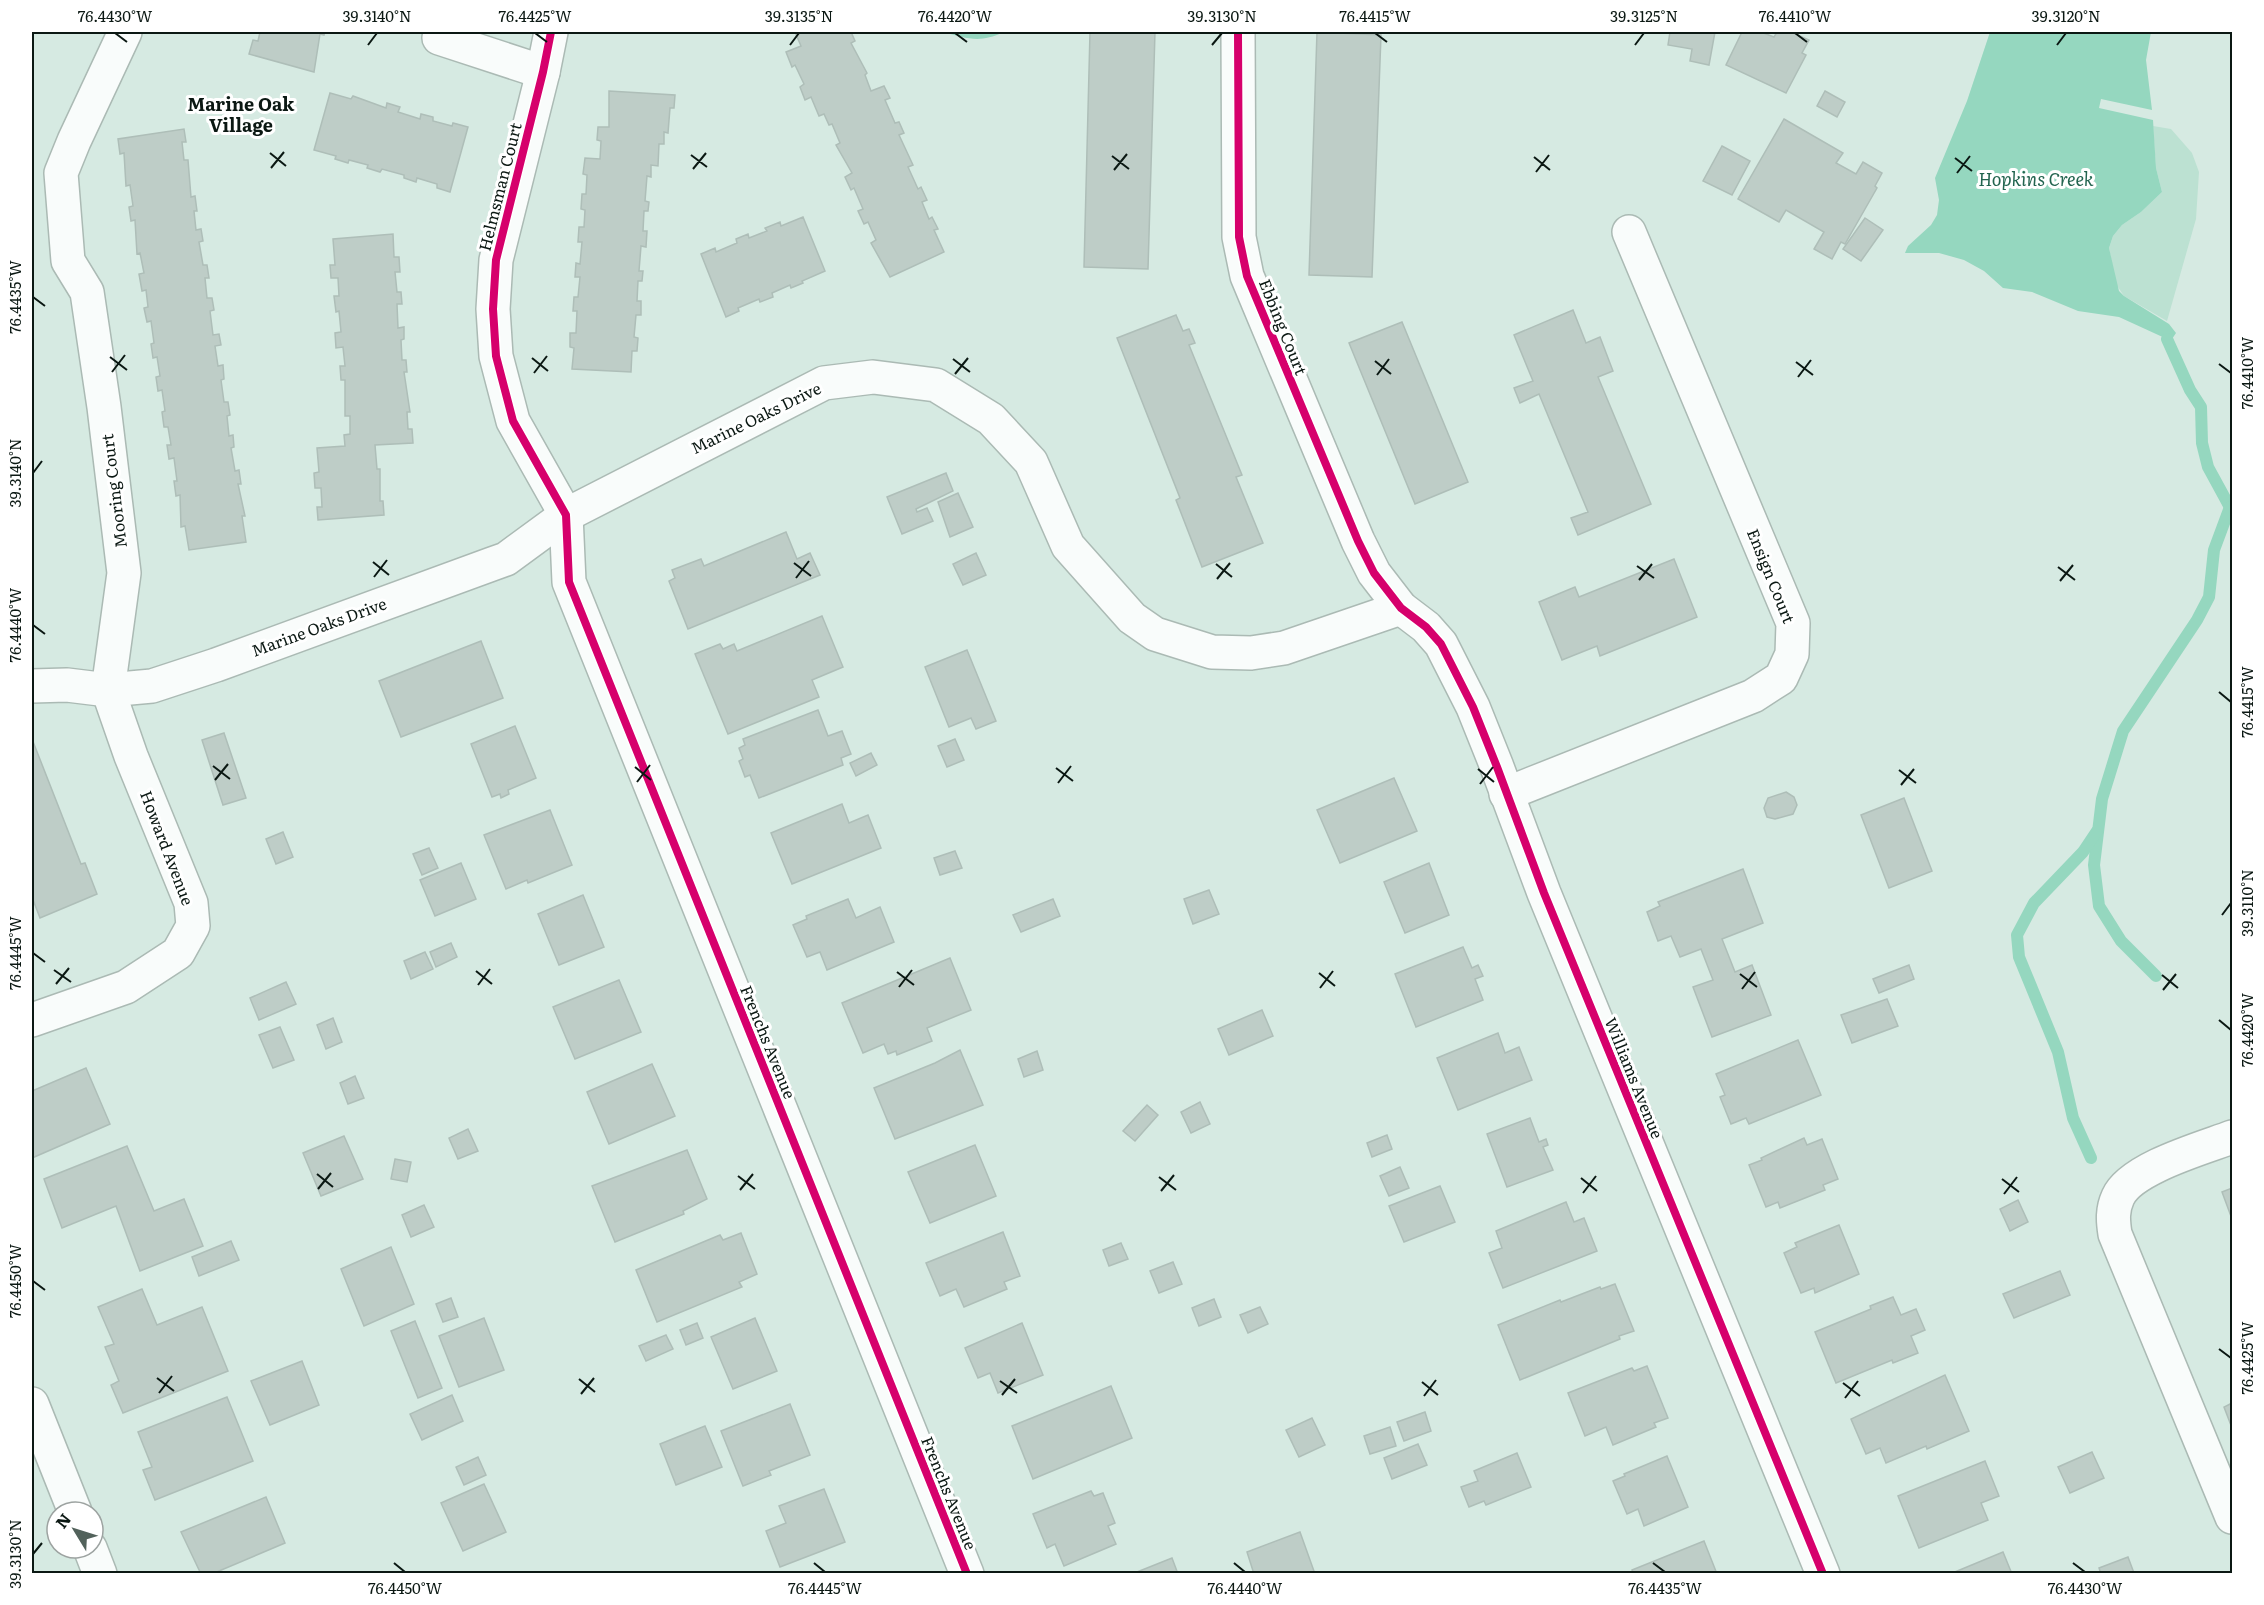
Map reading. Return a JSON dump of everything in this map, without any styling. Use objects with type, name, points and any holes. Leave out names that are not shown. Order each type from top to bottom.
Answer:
[{"type":"street","name":"Mooring Court","points":[[108,690],[124,573],[104,407],[87,292],[68,261],[61,173],[125,32]]},
{"type":"street","points":[[440,32],[439,38],[543,72]]},
{"type":"street","name":"Helmsman Court","points":[[551,32],[496,260],[493,309],[496,356],[513,421],[566,515]]},
{"type":"street","name":"Ebbing Court","points":[[1238,32],[1239,237],[1247,276],[1358,541],[1374,573],[1401,608]]},
{"type":"street","name":"Ensign Court","points":[[1506,794],[1753,696],[1781,678],[1792,654],[1793,623],[1629,232]]},
{"type":"street","name":"Marine Oaks Drive","points":[[32,686],[67,685],[108,690],[152,686],[506,559],[566,515],[824,384],[873,378],[936,385],[992,420],[1031,462],[1068,546],[1132,618],[1155,634],[1212,652],[1251,652],[1284,648],[1401,608]]},
{"type":"street","name":"Frenchs Avenue","points":[[566,515],[569,582],[967,1574]]},
{"type":"street","name":"Williams Avenue","points":[[1401,608],[1426,627],[1441,644],[1473,708],[1544,894],[1822,1574]]},
{"type":"street","name":"Howard Avenue","points":[[32,1020],[126,987],[178,953],[193,926],[191,903],[131,756],[108,690]]},
{"type":"street","points":[[2232,1137],[2144,1171],[2118,1195],[2113,1214],[2115,1234],[2232,1517]]},
{"type":"street","points":[[32,1404],[70,1500]]},
{"type":"shaded area","points":[[2153,126],[2171,129],[2192,153],[2199,172],[2196,219],[2167,321],[2124,296],[2116,284],[2109,248],[2113,236],[2122,225],[2141,212],[2162,192],[2156,168]]},
{"type":"water","points":[[942,32],[1004,32],[980,39]]},
{"type":"water","name":"Hopkins Creek","points":[[1990,32],[2151,32],[2146,60],[2152,110],[2101,99],[2099,108],[2153,120],[2156,168],[2162,192],[2141,212],[2122,225],[2113,236],[2109,248],[2119,291],[2169,324],[2176,333],[2172,339],[2167,339],[2119,317],[2078,311],[2032,292],[2003,288],[1984,271],[1964,260],[1939,253],[1905,253],[1908,246],[1931,225],[1937,215],[1939,200],[1935,178],[1967,101]]},
{"type":"building","points":[[260,32],[325,32],[324,35],[320,34],[314,72],[249,54],[253,40],[258,41]]},
{"type":"building","points":[[795,32],[851,32],[855,41],[851,43],[867,73],[865,75],[871,91],[884,86],[890,98],[885,100],[895,123],[899,122],[904,133],[899,135],[913,165],[908,167],[918,189],[921,187],[927,200],[922,202],[929,219],[932,217],[938,229],[934,230],[944,252],[890,277],[871,243],[876,240],[868,222],[864,224],[858,211],[863,209],[854,188],[851,190],[845,177],[852,173],[836,145],[840,143],[832,124],[829,125],[824,114],[819,116],[811,97],[805,100],[800,87],[804,84],[795,65],[792,67],[786,52],[801,46]]},
{"type":"building","points":[[1090,32],[1155,32],[1148,269],[1084,267]]},
{"type":"building","points":[[1317,32],[1381,35],[1372,277],[1309,275]]},
{"type":"building","points":[[1670,32],[1715,32],[1709,65],[1690,61],[1692,49],[1668,45]]},
{"type":"building","points":[[1742,32],[1761,32],[1774,37],[1777,32],[1791,32],[1809,40],[1802,53],[1806,55],[1786,93],[1726,65]]},
{"type":"building","points":[[609,91],[675,95],[674,108],[670,108],[668,133],[664,132],[664,144],[659,144],[658,166],[651,165],[651,177],[647,176],[645,201],[649,202],[648,211],[644,211],[643,231],[647,231],[646,247],[641,246],[639,271],[643,271],[642,281],[638,281],[637,301],[641,301],[641,315],[636,315],[634,337],[638,338],[637,351],[632,351],[631,372],[572,369],[574,348],[570,347],[570,333],[576,333],[577,311],[573,311],[574,297],[578,297],[580,277],[575,277],[576,263],[580,264],[582,242],[578,242],[579,227],[584,227],[585,210],[581,209],[582,194],[586,194],[587,175],[583,174],[585,158],[600,159],[601,141],[597,140],[598,127],[609,127]]},
{"type":"building","points":[[1825,91],[1845,102],[1837,117],[1817,106]]},
{"type":"building","points":[[330,93],[351,99],[353,96],[386,108],[387,103],[400,107],[398,112],[420,119],[421,114],[433,117],[433,121],[468,127],[450,192],[437,188],[437,184],[417,178],[416,182],[404,178],[404,175],[382,169],[380,172],[367,168],[368,165],[349,160],[348,163],[335,159],[336,156],[314,150]]},
{"type":"building","points":[[1784,119],[1843,153],[1836,163],[1856,174],[1863,162],[1882,173],[1875,186],[1877,188],[1845,244],[1841,242],[1832,259],[1814,249],[1824,232],[1786,210],[1779,222],[1738,199]]},
{"type":"building","points":[[184,129],[186,142],[182,142],[184,160],[188,160],[191,197],[195,196],[196,230],[201,229],[203,241],[199,242],[203,265],[207,265],[209,278],[205,278],[207,298],[212,298],[214,310],[210,311],[213,335],[219,334],[221,345],[215,346],[218,366],[223,365],[224,379],[221,380],[224,402],[228,402],[230,415],[227,416],[229,436],[233,435],[234,447],[231,448],[235,471],[239,470],[241,484],[238,484],[245,516],[242,516],[246,542],[189,550],[185,526],[181,527],[180,495],[176,496],[174,481],[177,481],[174,458],[169,459],[167,445],[171,445],[168,427],[164,427],[162,412],[165,411],[162,390],[158,391],[156,377],[160,376],[157,357],[153,358],[151,344],[154,343],[151,321],[147,322],[144,308],[148,307],[146,290],[142,291],[139,274],[144,273],[140,253],[137,254],[135,220],[131,221],[129,207],[133,206],[130,185],[126,186],[124,153],[120,154],[118,139]]},
{"type":"building","points":[[1722,146],[1750,161],[1732,195],[1703,181]]},
{"type":"building","points":[[803,217],[825,271],[791,288],[790,285],[772,293],[773,297],[760,302],[759,299],[738,308],[739,311],[726,317],[701,254],[715,248],[716,252],[737,243],[736,239],[748,234],[749,238],[767,231],[765,228],[780,222],[781,226]]},
{"type":"building","points":[[1865,218],[1883,230],[1861,261],[1843,249]]},
{"type":"building","points":[[393,234],[394,257],[399,257],[400,272],[395,272],[397,292],[401,292],[402,304],[397,304],[398,328],[404,327],[404,339],[401,340],[402,360],[406,360],[407,372],[404,372],[410,412],[407,412],[408,429],[412,429],[413,443],[375,445],[377,469],[380,469],[380,501],[383,501],[384,515],[318,520],[317,507],[322,507],[321,488],[315,488],[314,473],[319,472],[317,448],[345,446],[344,435],[350,434],[350,416],[345,416],[345,380],[341,380],[340,366],[345,366],[343,347],[336,348],[335,333],[341,332],[339,311],[336,312],[334,296],[339,296],[338,278],[331,278],[330,265],[335,265],[333,239]]},
{"type":"building","points":[[1573,310],[1586,343],[1600,337],[1613,371],[1598,377],[1651,504],[1578,535],[1571,518],[1588,512],[1539,394],[1520,403],[1514,388],[1533,381],[1514,335]]},
{"type":"building","points":[[1176,315],[1183,331],[1189,329],[1195,343],[1189,345],[1242,475],[1236,477],[1263,543],[1202,567],[1176,500],[1180,498],[1117,338]]},
{"type":"building","points":[[1402,322],[1468,482],[1415,504],[1349,343]]},
{"type":"building","points":[[946,473],[953,491],[916,509],[917,512],[927,508],[933,521],[902,534],[887,497]]},
{"type":"building","points":[[958,493],[973,527],[950,537],[938,502]]},
{"type":"building","points":[[786,532],[797,559],[810,553],[820,575],[688,629],[669,581],[675,578],[672,570],[701,559],[704,566]]},
{"type":"building","points":[[976,553],[986,575],[963,585],[953,564]]},
{"type":"building","points":[[1674,559],[1697,617],[1600,656],[1597,646],[1562,660],[1539,602],[1575,587],[1579,597]]},
{"type":"building","points":[[822,616],[843,667],[812,680],[819,697],[728,734],[695,654],[720,644],[723,649],[734,644],[737,651]]},
{"type":"building","points":[[481,641],[503,698],[401,737],[379,681]]},
{"type":"building","points":[[967,650],[996,721],[976,729],[971,718],[949,727],[925,667]]},
{"type":"building","points":[[818,710],[828,736],[842,731],[851,754],[841,758],[843,765],[759,798],[750,775],[745,777],[739,761],[743,759],[739,748],[745,745],[743,739]]},
{"type":"building","points":[[515,726],[536,778],[508,790],[509,794],[501,798],[500,794],[492,797],[471,744]]},
{"type":"building","points":[[224,733],[246,798],[223,805],[202,740]]},
{"type":"building","points":[[32,739],[81,864],[85,863],[97,894],[40,918],[32,897]]},
{"type":"building","points":[[955,739],[964,760],[947,767],[938,746]]},
{"type":"building","points":[[871,753],[877,765],[856,776],[850,763]]},
{"type":"building","points":[[1394,778],[1417,831],[1340,863],[1317,810]]},
{"type":"building","points":[[1786,792],[1794,797],[1797,805],[1793,814],[1775,819],[1767,817],[1764,808],[1768,798]]},
{"type":"building","points":[[1904,798],[1932,871],[1889,888],[1861,815]]},
{"type":"building","points":[[842,804],[849,823],[868,815],[881,848],[792,884],[771,833]]},
{"type":"building","points":[[550,810],[572,865],[528,883],[527,880],[506,889],[484,835]]},
{"type":"building","points":[[283,832],[293,857],[276,864],[266,839]]},
{"type":"building","points":[[429,848],[438,868],[422,875],[413,854]]},
{"type":"building","points":[[955,851],[962,868],[940,875],[934,858]]},
{"type":"building","points":[[461,863],[476,899],[435,916],[420,880]]},
{"type":"building","points":[[1429,863],[1449,915],[1405,933],[1384,882]]},
{"type":"building","points":[[1743,869],[1763,923],[1722,939],[1735,972],[1752,965],[1771,1015],[1712,1037],[1693,987],[1713,980],[1701,949],[1680,957],[1671,936],[1658,941],[1647,912],[1660,906],[1658,902]]},
{"type":"building","points":[[1209,890],[1219,914],[1193,924],[1184,899]]},
{"type":"building","points":[[583,895],[604,947],[559,965],[538,914]]},
{"type":"building","points":[[848,899],[856,918],[880,907],[894,942],[827,970],[820,952],[807,957],[793,925],[807,919],[806,916]]},
{"type":"building","points":[[1053,899],[1060,916],[1021,932],[1013,915]]},
{"type":"building","points":[[451,943],[457,957],[436,967],[430,952]]},
{"type":"building","points":[[1463,947],[1472,968],[1478,965],[1483,976],[1475,979],[1483,1000],[1416,1027],[1395,974]]},
{"type":"building","points":[[425,952],[433,969],[411,979],[404,961]]},
{"type":"building","points":[[950,958],[971,1010],[927,1028],[932,1041],[897,1055],[896,1051],[888,1054],[884,1044],[863,1053],[842,1003]]},
{"type":"building","points":[[1909,965],[1914,979],[1879,993],[1873,979]]},
{"type":"building","points":[[619,980],[641,1032],[575,1059],[553,1007]]},
{"type":"building","points":[[286,982],[296,1004],[259,1020],[250,998]]},
{"type":"building","points":[[1887,999],[1898,1026],[1852,1043],[1841,1015]]},
{"type":"building","points":[[1262,1010],[1273,1036],[1229,1055],[1218,1029]]},
{"type":"building","points":[[333,1018],[342,1042],[326,1049],[317,1025]]},
{"type":"building","points":[[280,1027],[294,1060],[273,1068],[259,1035]]},
{"type":"building","points":[[1498,1033],[1505,1053],[1519,1047],[1532,1080],[1458,1110],[1437,1058]]},
{"type":"building","points":[[1798,1040],[1821,1095],[1749,1124],[1746,1118],[1731,1124],[1720,1097],[1725,1095],[1716,1074]]},
{"type":"building","points":[[960,1050],[983,1105],[895,1139],[874,1088]]},
{"type":"building","points":[[1037,1051],[1043,1070],[1024,1077],[1018,1059]]},
{"type":"building","points":[[652,1064],[675,1116],[609,1144],[587,1092]]},
{"type":"building","points":[[86,1068],[110,1124],[32,1158],[32,1091]]},
{"type":"building","points":[[355,1076],[364,1098],[348,1104],[340,1083]]},
{"type":"building","points":[[1200,1102],[1210,1124],[1191,1133],[1181,1112]]},
{"type":"building","points":[[1147,1105],[1158,1115],[1135,1141],[1123,1131]]},
{"type":"building","points":[[1530,1118],[1539,1142],[1546,1139],[1548,1145],[1543,1147],[1553,1170],[1507,1187],[1487,1134]]},
{"type":"building","points":[[468,1129],[478,1151],[458,1159],[449,1138]]},
{"type":"building","points":[[1387,1135],[1392,1149],[1372,1157],[1367,1143]]},
{"type":"building","points":[[344,1136],[363,1179],[321,1196],[303,1153]]},
{"type":"building","points":[[1804,1138],[1807,1145],[1822,1139],[1838,1179],[1823,1185],[1825,1190],[1780,1208],[1778,1202],[1766,1207],[1749,1165]]},
{"type":"building","points":[[975,1145],[996,1196],[930,1223],[908,1172]]},
{"type":"building","points":[[127,1146],[154,1211],[184,1199],[203,1246],[140,1271],[116,1206],[62,1228],[44,1179]]},
{"type":"building","points":[[687,1150],[707,1199],[683,1211],[684,1214],[615,1242],[592,1186]]},
{"type":"building","points":[[395,1159],[411,1162],[407,1182],[391,1179]]},
{"type":"building","points":[[1400,1167],[1409,1188],[1389,1196],[1380,1176]]},
{"type":"building","points":[[1440,1186],[1455,1222],[1404,1242],[1389,1206]]},
{"type":"building","points":[[2232,1188],[2232,1219],[2222,1192]]},
{"type":"building","points":[[2018,1200],[2028,1222],[2010,1231],[2000,1209]]},
{"type":"building","points":[[1566,1202],[1574,1222],[1584,1218],[1597,1251],[1503,1288],[1489,1253],[1502,1248],[1496,1231]]},
{"type":"building","points":[[424,1205],[434,1227],[411,1237],[402,1215]]},
{"type":"building","points":[[1839,1225],[1859,1274],[1815,1293],[1814,1288],[1801,1293],[1784,1253],[1797,1247],[1795,1243]]},
{"type":"building","points":[[1003,1232],[1020,1276],[1004,1282],[1007,1289],[964,1307],[956,1289],[940,1296],[926,1263]]},
{"type":"building","points":[[741,1233],[757,1274],[739,1282],[742,1287],[657,1322],[636,1270],[720,1235],[723,1240]]},
{"type":"building","points":[[231,1241],[239,1260],[199,1276],[192,1257]]},
{"type":"building","points":[[1121,1243],[1128,1259],[1109,1266],[1103,1250]]},
{"type":"building","points":[[391,1247],[414,1304],[364,1326],[341,1269]]},
{"type":"building","points":[[1173,1262],[1182,1284],[1159,1293],[1150,1271]]},
{"type":"building","points":[[2060,1271],[2070,1295],[2014,1318],[2003,1294]]},
{"type":"building","points":[[1615,1284],[1634,1331],[1619,1336],[1620,1339],[1520,1380],[1498,1325],[1560,1300],[1561,1302],[1600,1287],[1601,1289]]},
{"type":"building","points":[[142,1289],[157,1325],[202,1307],[228,1371],[123,1413],[111,1385],[119,1381],[105,1347],[114,1344],[98,1307]]},
{"type":"building","points":[[1893,1297],[1901,1315],[1916,1309],[1925,1330],[1911,1336],[1918,1353],[1893,1363],[1892,1360],[1836,1383],[1815,1332],[1871,1309],[1870,1306]]},
{"type":"building","points":[[451,1298],[458,1317],[443,1322],[436,1304]]},
{"type":"building","points":[[1214,1299],[1221,1317],[1199,1326],[1192,1308]]},
{"type":"building","points":[[1260,1307],[1268,1324],[1248,1333],[1240,1315]]},
{"type":"building","points":[[484,1318],[504,1370],[459,1387],[439,1336]]},
{"type":"building","points":[[755,1318],[777,1371],[733,1389],[711,1337]]},
{"type":"building","points":[[415,1321],[442,1388],[418,1398],[391,1331]]},
{"type":"building","points":[[697,1323],[703,1338],[686,1345],[680,1330]]},
{"type":"building","points":[[1022,1323],[1043,1375],[998,1393],[990,1373],[978,1378],[965,1348]]},
{"type":"building","points":[[666,1335],[673,1349],[646,1361],[639,1346]]},
{"type":"building","points":[[302,1361],[319,1405],[270,1425],[251,1381]]},
{"type":"building","points":[[1647,1366],[1668,1418],[1654,1423],[1656,1427],[1613,1445],[1606,1427],[1585,1436],[1568,1393],[1632,1368],[1634,1371]]},
{"type":"building","points":[[1945,1375],[1969,1431],[1886,1463],[1880,1448],[1866,1454],[1851,1419]]},
{"type":"building","points":[[1111,1386],[1132,1438],[1033,1479],[1012,1426]]},
{"type":"building","points":[[452,1395],[463,1421],[422,1440],[410,1414]]},
{"type":"building","points":[[227,1397],[253,1461],[155,1500],[143,1470],[152,1467],[138,1432]]},
{"type":"building","points":[[2232,1403],[2232,1428],[2224,1407]]},
{"type":"building","points":[[790,1404],[810,1455],[769,1471],[771,1475],[743,1486],[721,1431]]},
{"type":"building","points":[[1425,1412],[1431,1431],[1404,1441],[1397,1422]]},
{"type":"building","points":[[1312,1418],[1325,1445],[1299,1457],[1286,1430]]},
{"type":"building","points":[[705,1426],[722,1467],[676,1485],[660,1444]]},
{"type":"building","points":[[1390,1427],[1396,1446],[1370,1454],[1364,1436]]},
{"type":"building","points":[[1418,1444],[1427,1465],[1392,1479],[1384,1458]]},
{"type":"building","points":[[2092,1452],[2104,1478],[2070,1493],[2058,1467]]},
{"type":"building","points":[[1517,1453],[1531,1487],[1486,1505],[1484,1501],[1469,1507],[1461,1487],[1478,1481],[1474,1471]]},
{"type":"building","points":[[1667,1456],[1688,1507],[1644,1526],[1638,1509],[1627,1514],[1613,1481]]},
{"type":"building","points":[[478,1457],[486,1475],[464,1485],[456,1467]]},
{"type":"building","points":[[1985,1461],[1999,1496],[1981,1503],[1988,1520],[1919,1548],[1898,1496]]},
{"type":"building","points":[[484,1484],[506,1532],[463,1551],[441,1503]]},
{"type":"building","points":[[824,1489],[845,1542],[780,1567],[766,1531],[786,1523],[779,1506]]},
{"type":"building","points":[[1091,1491],[1094,1496],[1103,1493],[1115,1523],[1108,1526],[1116,1544],[1064,1566],[1055,1544],[1047,1548],[1033,1514]]},
{"type":"building","points":[[266,1497],[285,1543],[212,1574],[201,1574],[181,1532]]},
{"type":"building","points":[[1300,1532],[1315,1574],[1254,1574],[1247,1552]]},
{"type":"building","points":[[1704,1541],[1717,1574],[1633,1574],[1632,1570]]},
{"type":"building","points":[[2003,1552],[2012,1574],[1950,1574]]},
{"type":"building","points":[[2128,1557],[2134,1573],[2101,1574],[2099,1568]]},
{"type":"building","points":[[1172,1558],[1178,1574],[1132,1574]]},
{"type":"waterway","points":[[2167,339],[2190,390],[2201,407],[2202,443],[2208,467],[2232,511]]},
{"type":"waterway","points":[[2156,976],[2121,941],[2099,906],[2094,865],[2102,799],[2123,731],[2197,620],[2209,597],[2214,550],[2230,507]]},
{"type":"waterway","points":[[2091,1158],[2073,1118],[2058,1052],[2019,957],[2017,935],[2034,903],[2083,852],[2097,831]]},
{"type":"cycle path","points":[[551,32],[496,260],[493,309],[496,356],[513,421],[566,515],[569,582],[967,1574]]},
{"type":"cycle path","points":[[1238,32],[1239,237],[1247,276],[1358,541],[1374,573],[1401,608],[1426,627],[1441,644],[1473,707],[1544,893],[1823,1574]]},
{"type":"district","name":"Marine Oak Village","points":[[241,115]]}]
